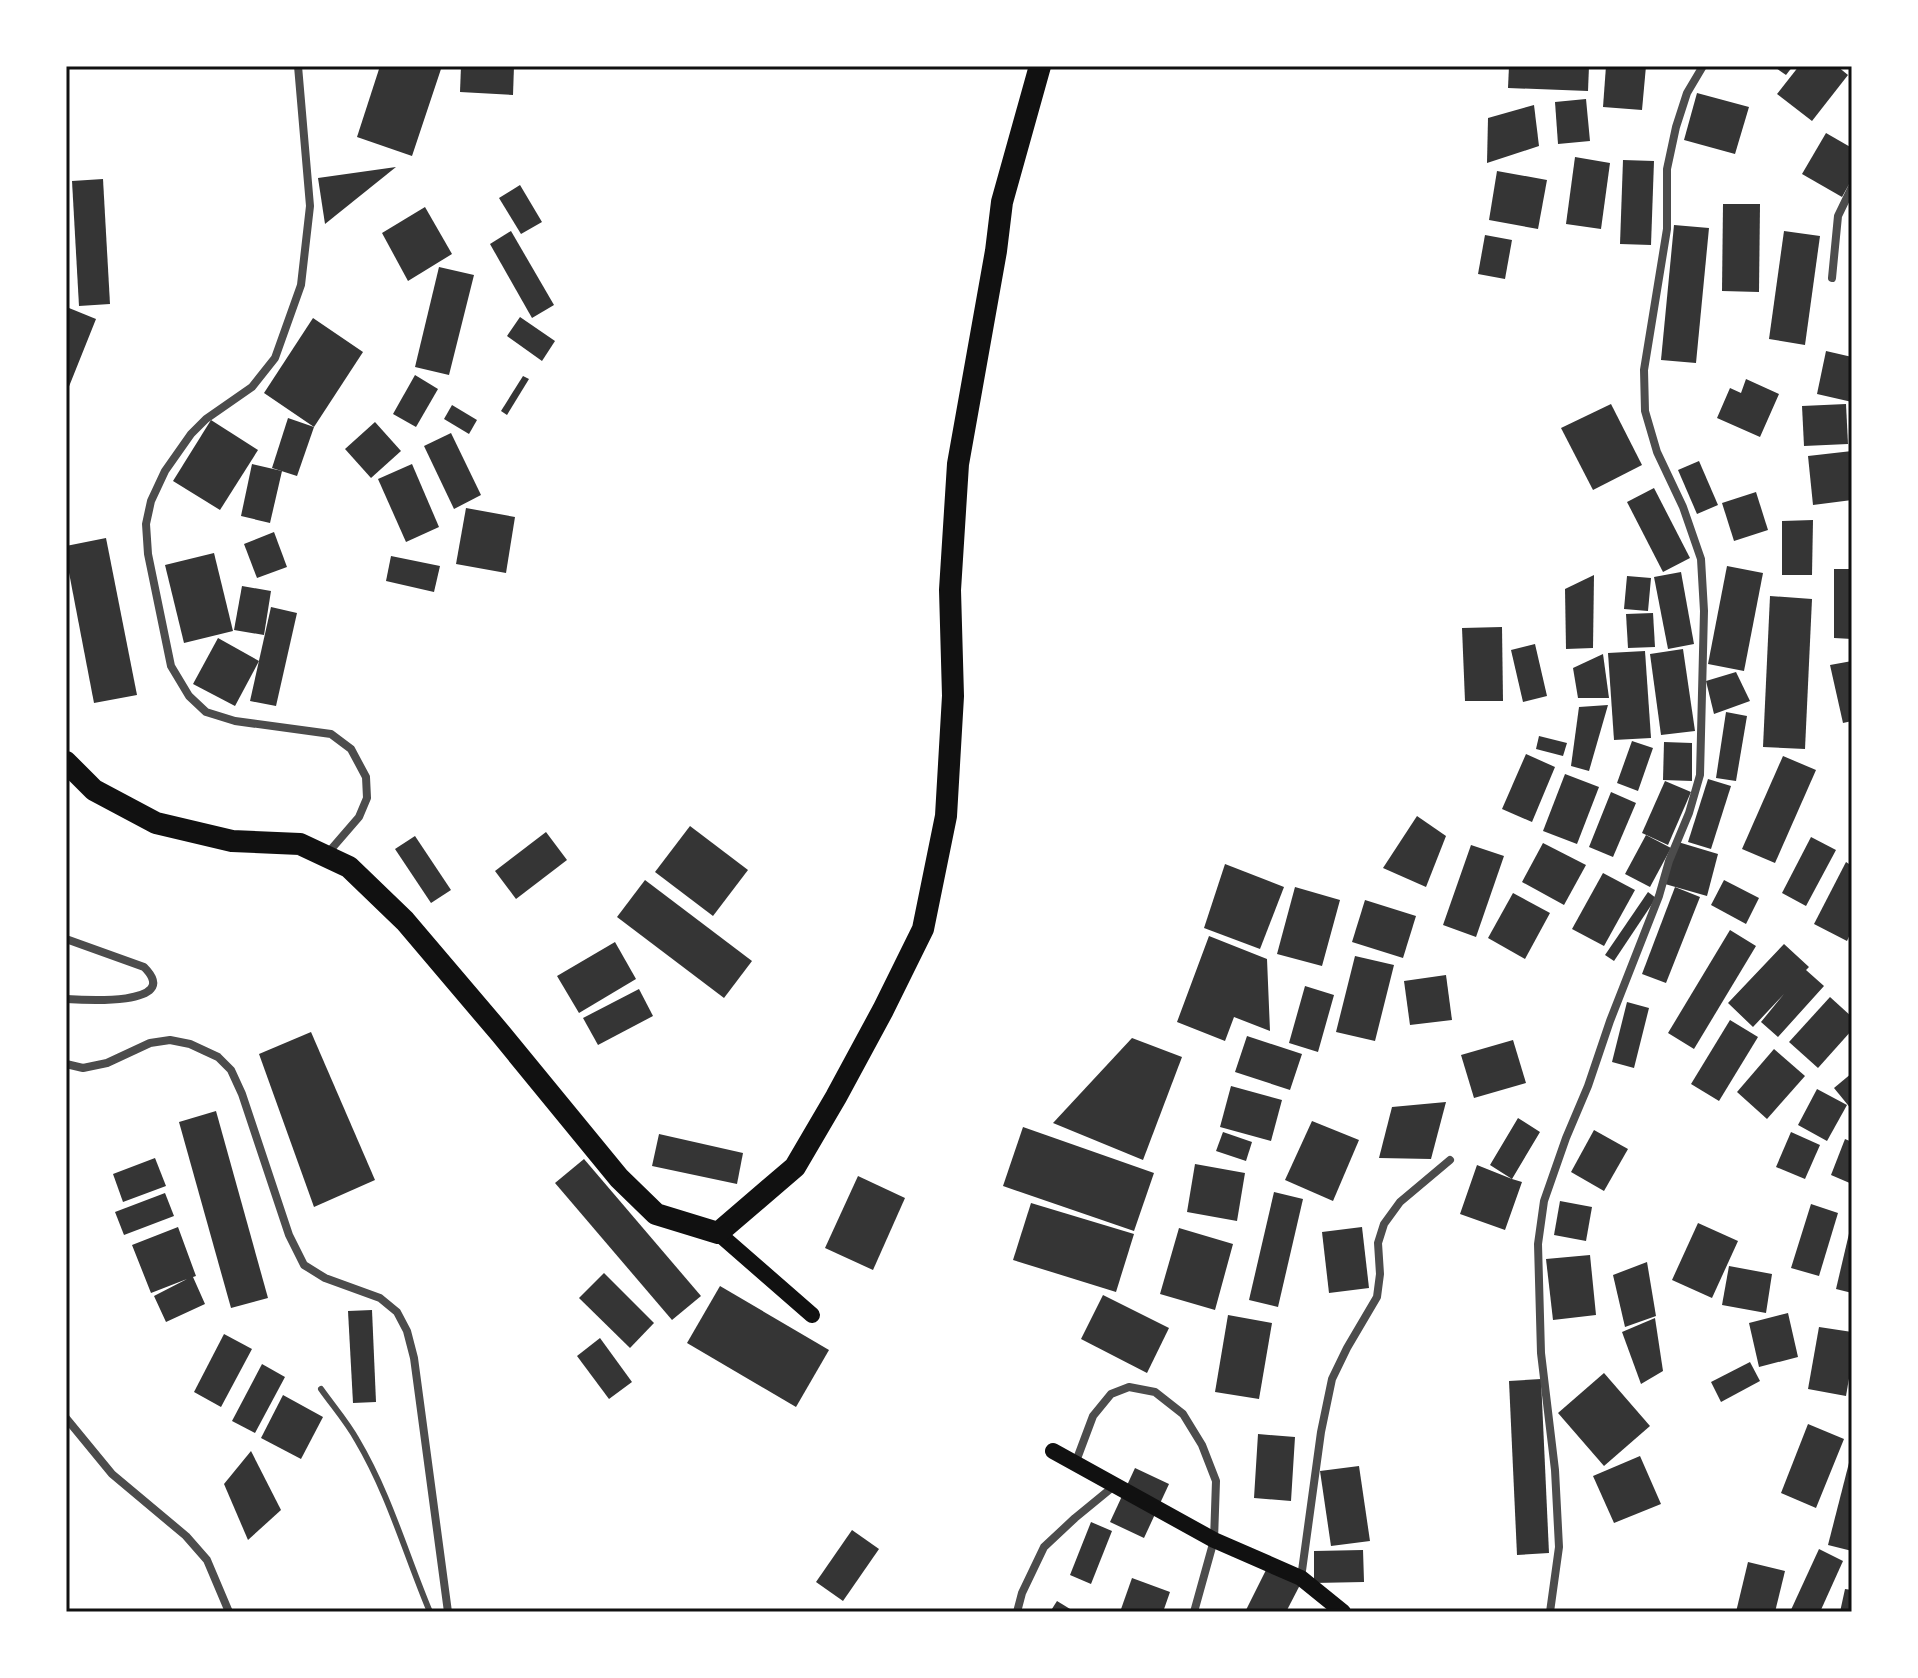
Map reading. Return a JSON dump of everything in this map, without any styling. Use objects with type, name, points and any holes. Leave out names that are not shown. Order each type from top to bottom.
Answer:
[{"type":"highway","points":[[66,762],[94,790],[156,823],[232,841],[300,844],[349,867],[405,921],[637,1196],[656,1214],[718,1233],[795,1167],[883,1010],[923,929],[946,816],[953,696],[950,590],[958,464],[994,265],[1002,202],[1040,66]]},
{"type":"main road","points":[[718,1233],[812,1315]]},
{"type":"main road","points":[[1053,1451],[1214,1540],[1301,1578],[1343,1612]]},
{"type":"street","points":[[298,66],[310,206],[301,285],[275,358],[252,387],[206,419],[191,434],[165,471],[151,501],[146,524],[148,554],[171,666],[189,696],[206,712],[235,721],[331,734],[351,749],[359,763],[366,777],[367,798],[359,817],[326,856]]},
{"type":"street","points":[[1550,1612],[1559,1547],[1555,1470],[1540,1338],[1538,1244],[1544,1201],[1659,896],[1700,775],[1704,611],[1701,559],[1683,507],[1657,452],[1645,411],[1644,370],[1667,229],[1667,169],[1687,93],[1703,66]]},
{"type":"street","points":[[1832,278],[1838,216],[1852,187]]},
{"type":"street","points":[[66,939],[144,967],[151,974],[153,982],[150,989],[133,998],[107,1001],[66,999]]},
{"type":"street","points":[[66,1064],[83,1068],[107,1063],[150,1043],[170,1040],[190,1044],[218,1057],[231,1070],[242,1094],[289,1235],[304,1265],[325,1278],[380,1298],[397,1312],[407,1331],[414,1358],[448,1612]]},
{"type":"street","points":[[1301,1578],[1321,1432],[1332,1379],[1377,1297],[1380,1274],[1378,1243],[1384,1224],[1400,1202],[1450,1160]]},
{"type":"street","points":[[1075,1464],[1093,1416],[1111,1394],[1129,1387],[1155,1392],[1183,1414],[1202,1445],[1216,1481],[1214,1540],[1194,1612]]},
{"type":"street","points":[[66,1418],[112,1474],[186,1536],[207,1560],[229,1612]]},
{"type":"street","points":[[1017,1612],[1022,1593],[1044,1547],[1114,1486]]},
{"type":"lane","points":[[321,1389],[357,1440],[388,1503],[430,1612]]},
{"type":"building","points":[[380,66],[442,66],[412,156],[357,137]]},
{"type":"building","points":[[461,66],[514,66],[513,95],[460,92]]},
{"type":"building","points":[[1509,66],[1589,66],[1588,91],[1508,88]]},
{"type":"building","points":[[1606,66],[1646,66],[1642,110],[1603,107]]},
{"type":"building","points":[[1773,66],[1793,66],[1786,75]]},
{"type":"building","points":[[1799,66],[1837,66],[1848,75],[1812,121],[1777,94]]},
{"type":"building","points":[[1697,93],[1749,107],[1735,154],[1684,140]]},
{"type":"building","points":[[1586,99],[1590,141],[1558,144],[1555,102]]},
{"type":"building","points":[[1534,105],[1539,146],[1487,163],[1488,118]]},
{"type":"building","points":[[1826,133],[1852,148],[1852,179],[1842,197],[1802,174]]},
{"type":"building","points":[[1575,157],[1610,163],[1601,229],[1566,224]]},
{"type":"building","points":[[1623,160],[1654,161],[1651,245],[1620,244]]},
{"type":"building","points":[[396,167],[325,224],[318,178]]},
{"type":"building","points":[[1497,171],[1547,180],[1538,229],[1489,220]]},
{"type":"building","points":[[103,179],[110,304],[79,306],[72,181]]},
{"type":"building","points":[[520,185],[542,222],[521,234],[499,198]]},
{"type":"building","points":[[1723,204],[1760,204],[1759,292],[1722,291]]},
{"type":"building","points":[[425,207],[452,254],[408,281],[382,233]]},
{"type":"building","points":[[1674,225],[1709,228],[1696,363],[1661,360]]},
{"type":"building","points":[[511,231],[554,305],[532,318],[490,244]]},
{"type":"building","points":[[1784,231],[1820,236],[1805,345],[1769,339]]},
{"type":"building","points":[[1485,235],[1512,240],[1505,279],[1478,274]]},
{"type":"building","points":[[439,267],[474,275],[449,375],[415,367]]},
{"type":"building","points":[[69,308],[96,319],[66,394],[66,316]]},
{"type":"building","points":[[520,317],[555,341],[542,361],[507,336]]},
{"type":"building","points":[[313,318],[363,352],[314,427],[264,393]]},
{"type":"building","points":[[1826,351],[1852,357],[1852,402],[1817,394]]},
{"type":"building","points":[[415,375],[438,389],[416,427],[393,414]]},
{"type":"building","points":[[523,376],[529,379],[507,415],[501,411]]},
{"type":"building","points":[[1746,379],[1779,394],[1760,437],[1717,418],[1730,388],[1741,393]]},
{"type":"building","points":[[1611,404],[1642,465],[1593,490],[1561,428]]},
{"type":"building","points":[[1846,404],[1848,444],[1804,446],[1802,406]]},
{"type":"building","points":[[452,405],[477,420],[469,434],[444,419]]},
{"type":"building","points":[[288,418],[314,427],[297,476],[272,468]]},
{"type":"building","points":[[211,420],[258,450],[220,510],[173,481]]},
{"type":"building","points":[[375,422],[401,451],[371,478],[345,449]]},
{"type":"building","points":[[451,433],[481,495],[454,509],[424,446]]},
{"type":"building","points":[[1852,451],[1852,500],[1813,505],[1808,456]]},
{"type":"building","points":[[1699,461],[1718,505],[1697,514],[1678,470]]},
{"type":"building","points":[[252,464],[282,471],[270,523],[241,516]]},
{"type":"building","points":[[412,464],[439,527],[406,542],[378,479]]},
{"type":"building","points":[[1654,488],[1690,558],[1663,572],[1627,502]]},
{"type":"building","points":[[1756,492],[1768,530],[1734,541],[1722,503]]},
{"type":"building","points":[[466,508],[515,517],[506,573],[456,564]]},
{"type":"building","points":[[1813,520],[1812,575],[1782,575],[1782,521]]},
{"type":"building","points":[[274,532],[287,567],[257,578],[244,544]]},
{"type":"building","points":[[106,538],[137,695],[94,703],[66,546]]},
{"type":"building","points":[[214,553],[233,631],[184,643],[165,565]]},
{"type":"building","points":[[391,556],[440,566],[434,592],[386,581]]},
{"type":"building","points":[[1727,566],[1763,573],[1744,671],[1708,664]]},
{"type":"building","points":[[1834,569],[1852,569],[1852,639],[1834,638]]},
{"type":"building","points":[[1681,572],[1694,644],[1668,649],[1654,577]]},
{"type":"building","points":[[1594,575],[1593,648],[1566,649],[1565,589]]},
{"type":"building","points":[[1627,576],[1651,578],[1648,611],[1624,609]]},
{"type":"building","points":[[242,586],[271,591],[264,635],[234,630]]},
{"type":"building","points":[[1770,596],[1812,599],[1805,749],[1763,747]]},
{"type":"building","points":[[271,607],[297,613],[276,706],[250,701]]},
{"type":"building","points":[[1653,613],[1655,647],[1628,648],[1626,614]]},
{"type":"building","points":[[1502,627],[1503,701],[1465,701],[1462,628]]},
{"type":"building","points":[[218,638],[259,661],[235,706],[193,684]]},
{"type":"building","points":[[1535,644],[1547,696],[1523,702],[1511,650]]},
{"type":"building","points":[[1683,649],[1695,731],[1661,735],[1650,654]]},
{"type":"building","points":[[1645,651],[1651,738],[1614,740],[1608,653]]},
{"type":"building","points":[[1603,654],[1609,698],[1578,698],[1573,668]]},
{"type":"building","points":[[1852,661],[1852,721],[1843,723],[1830,665]]},
{"type":"building","points":[[1736,672],[1750,701],[1714,714],[1706,681]]},
{"type":"building","points":[[1608,705],[1589,771],[1571,766],[1579,707]]},
{"type":"building","points":[[1726,712],[1747,716],[1736,781],[1716,778]]},
{"type":"building","points":[[1539,736],[1567,743],[1563,756],[1536,749]]},
{"type":"building","points":[[1632,741],[1653,748],[1638,791],[1617,783]]},
{"type":"building","points":[[1664,742],[1692,743],[1692,781],[1663,780]]},
{"type":"building","points":[[1526,754],[1555,767],[1532,822],[1502,809]]},
{"type":"building","points":[[1783,756],[1816,770],[1775,863],[1742,849]]},
{"type":"building","points":[[1565,774],[1599,787],[1577,844],[1543,831]]},
{"type":"building","points":[[1708,779],[1731,786],[1711,849],[1688,842]]},
{"type":"building","points":[[1665,781],[1691,792],[1668,845],[1642,833]]},
{"type":"building","points":[[1611,792],[1636,803],[1613,857],[1589,847]]},
{"type":"building","points":[[1417,816],[1446,836],[1426,887],[1383,868]]},
{"type":"building","points":[[690,826],[748,870],[713,916],[655,872]]},
{"type":"building","points":[[546,832],[567,860],[516,899],[495,871]]},
{"type":"building","points":[[1646,835],[1671,848],[1650,887],[1625,874]]},
{"type":"building","points":[[415,836],[451,890],[431,903],[395,849]]},
{"type":"building","points":[[1811,837],[1836,850],[1806,906],[1782,893]]},
{"type":"building","points":[[1678,842],[1718,854],[1707,896],[1665,884]]},
{"type":"building","points":[[1543,843],[1586,865],[1564,905],[1522,882]]},
{"type":"building","points":[[1471,845],[1504,856],[1476,937],[1443,925]]},
{"type":"building","points":[[1846,862],[1852,866],[1852,930],[1847,941],[1814,924]]},
{"type":"building","points":[[1225,864],[1284,887],[1260,949],[1204,928]]},
{"type":"building","points":[[1603,873],[1635,890],[1604,946],[1572,929]]},
{"type":"building","points":[[645,880],[752,961],[724,998],[617,917]]},
{"type":"building","points":[[1724,880],[1759,898],[1746,924],[1711,905]]},
{"type":"building","points":[[1295,887],[1340,900],[1322,966],[1277,954]]},
{"type":"building","points":[[1675,887],[1700,897],[1666,983],[1642,974]]},
{"type":"building","points":[[1648,892],[1656,898],[1614,961],[1605,955]]},
{"type":"building","points":[[1513,893],[1550,913],[1525,959],[1488,938]]},
{"type":"building","points":[[1365,900],[1416,916],[1403,958],[1352,942]]},
{"type":"building","points":[[1730,930],[1756,946],[1694,1049],[1668,1033]]},
{"type":"building","points":[[1209,936],[1267,959],[1270,1031],[1234,1017],[1225,1041],[1177,1022]]},
{"type":"building","points":[[615,942],[636,979],[579,1013],[557,976]]},
{"type":"building","points":[[1784,944],[1824,986],[1778,1037],[1761,1022],[1784,994],[1753,1027],[1728,1003]]},
{"type":"building","points":[[1355,956],[1394,965],[1375,1041],[1336,1032]]},
{"type":"building","points":[[1446,975],[1452,1020],[1410,1025],[1404,981]]},
{"type":"building","points":[[1305,986],[1334,995],[1318,1052],[1289,1043]]},
{"type":"building","points":[[639,989],[653,1016],[598,1045],[583,1018]]},
{"type":"building","points":[[1830,997],[1852,1017],[1852,1030],[1818,1068],[1789,1042]]},
{"type":"building","points":[[1627,1002],[1649,1008],[1634,1068],[1612,1062]]},
{"type":"building","points":[[1730,1020],[1758,1037],[1719,1101],[1691,1084]]},
{"type":"building","points":[[311,1032],[375,1180],[314,1207],[259,1054]]},
{"type":"building","points":[[1247,1036],[1302,1054],[1290,1090],[1235,1072]]},
{"type":"building","points":[[1132,1038],[1182,1057],[1143,1160],[1053,1123]]},
{"type":"building","points":[[1513,1040],[1526,1083],[1474,1098],[1461,1055]]},
{"type":"building","points":[[1774,1049],[1805,1076],[1767,1119],[1737,1092]]},
{"type":"building","points":[[1852,1073],[1852,1110],[1834,1088]]},
{"type":"building","points":[[1231,1086],[1282,1100],[1271,1141],[1220,1127]]},
{"type":"building","points":[[1817,1089],[1847,1105],[1827,1141],[1798,1125]]},
{"type":"building","points":[[1446,1102],[1431,1159],[1379,1158],[1392,1107]]},
{"type":"building","points":[[216,1111],[268,1298],[231,1308],[179,1122]]},
{"type":"building","points":[[1518,1118],[1540,1132],[1512,1179],[1490,1165]]},
{"type":"building","points":[[1312,1121],[1359,1140],[1333,1201],[1285,1180]]},
{"type":"building","points":[[1023,1127],[1154,1173],[1134,1231],[1003,1186]]},
{"type":"building","points":[[1594,1130],[1628,1149],[1604,1191],[1571,1172]]},
{"type":"building","points":[[1223,1132],[1252,1142],[1246,1161],[1216,1151]]},
{"type":"building","points":[[1791,1132],[1820,1145],[1805,1179],[1776,1167]]},
{"type":"building","points":[[659,1134],[743,1153],[737,1184],[652,1166]]},
{"type":"building","points":[[1845,1139],[1852,1142],[1852,1184],[1831,1175]]},
{"type":"building","points":[[155,1158],[166,1186],[123,1202],[113,1174]]},
{"type":"building","points":[[584,1159],[701,1296],[672,1320],[555,1183]]},
{"type":"building","points":[[1195,1164],[1245,1173],[1237,1221],[1187,1212]]},
{"type":"building","points":[[1477,1165],[1522,1182],[1505,1230],[1460,1214]]},
{"type":"building","points":[[858,1176],[905,1198],[873,1270],[825,1248]]},
{"type":"building","points":[[1274,1192],[1303,1199],[1278,1307],[1249,1300]]},
{"type":"building","points":[[165,1193],[174,1216],[124,1235],[115,1212]]},
{"type":"building","points":[[1560,1201],[1592,1207],[1586,1241],[1554,1235]]},
{"type":"building","points":[[1031,1203],[1134,1234],[1116,1292],[1013,1260]]},
{"type":"building","points":[[1811,1204],[1838,1213],[1819,1276],[1791,1268]]},
{"type":"building","points":[[1698,1223],[1738,1241],[1712,1298],[1672,1280]]},
{"type":"building","points":[[1852,1225],[1852,1293],[1836,1289]]},
{"type":"building","points":[[178,1227],[205,1304],[166,1322],[154,1296],[187,1279],[151,1293],[132,1245]]},
{"type":"building","points":[[1362,1227],[1369,1288],[1329,1293],[1322,1232]]},
{"type":"building","points":[[1179,1228],[1233,1244],[1215,1310],[1160,1294]]},
{"type":"building","points":[[1590,1255],[1596,1315],[1553,1320],[1546,1259]]},
{"type":"building","points":[[1647,1262],[1656,1316],[1625,1327],[1613,1275]]},
{"type":"building","points":[[1729,1266],[1772,1274],[1766,1313],[1722,1305]]},
{"type":"building","points":[[604,1273],[654,1323],[630,1348],[579,1298]]},
{"type":"building","points":[[720,1286],[829,1350],[796,1407],[687,1343]]},
{"type":"building","points":[[1103,1295],[1169,1328],[1147,1373],[1081,1339]]},
{"type":"building","points":[[372,1310],[376,1402],[353,1403],[348,1311]]},
{"type":"building","points":[[1788,1313],[1798,1357],[1759,1367],[1749,1323]]},
{"type":"building","points":[[1228,1315],[1272,1323],[1259,1399],[1215,1392]]},
{"type":"building","points":[[1655,1318],[1663,1371],[1641,1384],[1622,1332]]},
{"type":"building","points":[[1819,1327],[1852,1332],[1852,1361],[1846,1396],[1808,1389]]},
{"type":"building","points":[[224,1334],[252,1349],[221,1407],[194,1392]]},
{"type":"building","points":[[600,1338],[632,1382],[609,1399],[577,1356]]},
{"type":"building","points":[[1750,1362],[1760,1381],[1721,1402],[1711,1382]]},
{"type":"building","points":[[262,1364],[285,1377],[255,1433],[232,1421]]},
{"type":"building","points":[[1604,1373],[1650,1426],[1604,1466],[1558,1413]]},
{"type":"building","points":[[1541,1379],[1549,1553],[1517,1555],[1509,1381]]},
{"type":"building","points":[[283,1395],[323,1417],[301,1459],[261,1438]]},
{"type":"building","points":[[1808,1424],[1844,1439],[1816,1508],[1781,1493]]},
{"type":"building","points":[[1258,1434],[1295,1437],[1291,1501],[1254,1498]]},
{"type":"building","points":[[251,1451],[281,1510],[248,1540],[224,1484]]},
{"type":"building","points":[[1852,1455],[1852,1551],[1828,1545]]},
{"type":"building","points":[[1640,1456],[1661,1504],[1614,1523],[1593,1476]]},
{"type":"building","points":[[1359,1466],[1370,1541],[1331,1546],[1320,1471]]},
{"type":"building","points":[[1135,1468],[1169,1484],[1144,1538],[1110,1522]]},
{"type":"building","points":[[1091,1522],[1112,1531],[1091,1584],[1070,1575]]},
{"type":"building","points":[[852,1530],[879,1549],[843,1601],[816,1582]]},
{"type":"building","points":[[1819,1549],[1843,1561],[1820,1612],[1790,1612]]},
{"type":"building","points":[[1363,1550],[1364,1582],[1314,1583],[1314,1551]]},
{"type":"building","points":[[1748,1562],[1785,1571],[1775,1612],[1736,1612]]},
{"type":"building","points":[[1268,1566],[1301,1583],[1286,1612],[1245,1612]]},
{"type":"building","points":[[1132,1578],[1170,1592],[1163,1612],[1120,1612]]},
{"type":"building","points":[[1845,1589],[1852,1590],[1852,1612],[1840,1612]]},
{"type":"building","points":[[1057,1601],[1075,1612],[1050,1612]]}]
